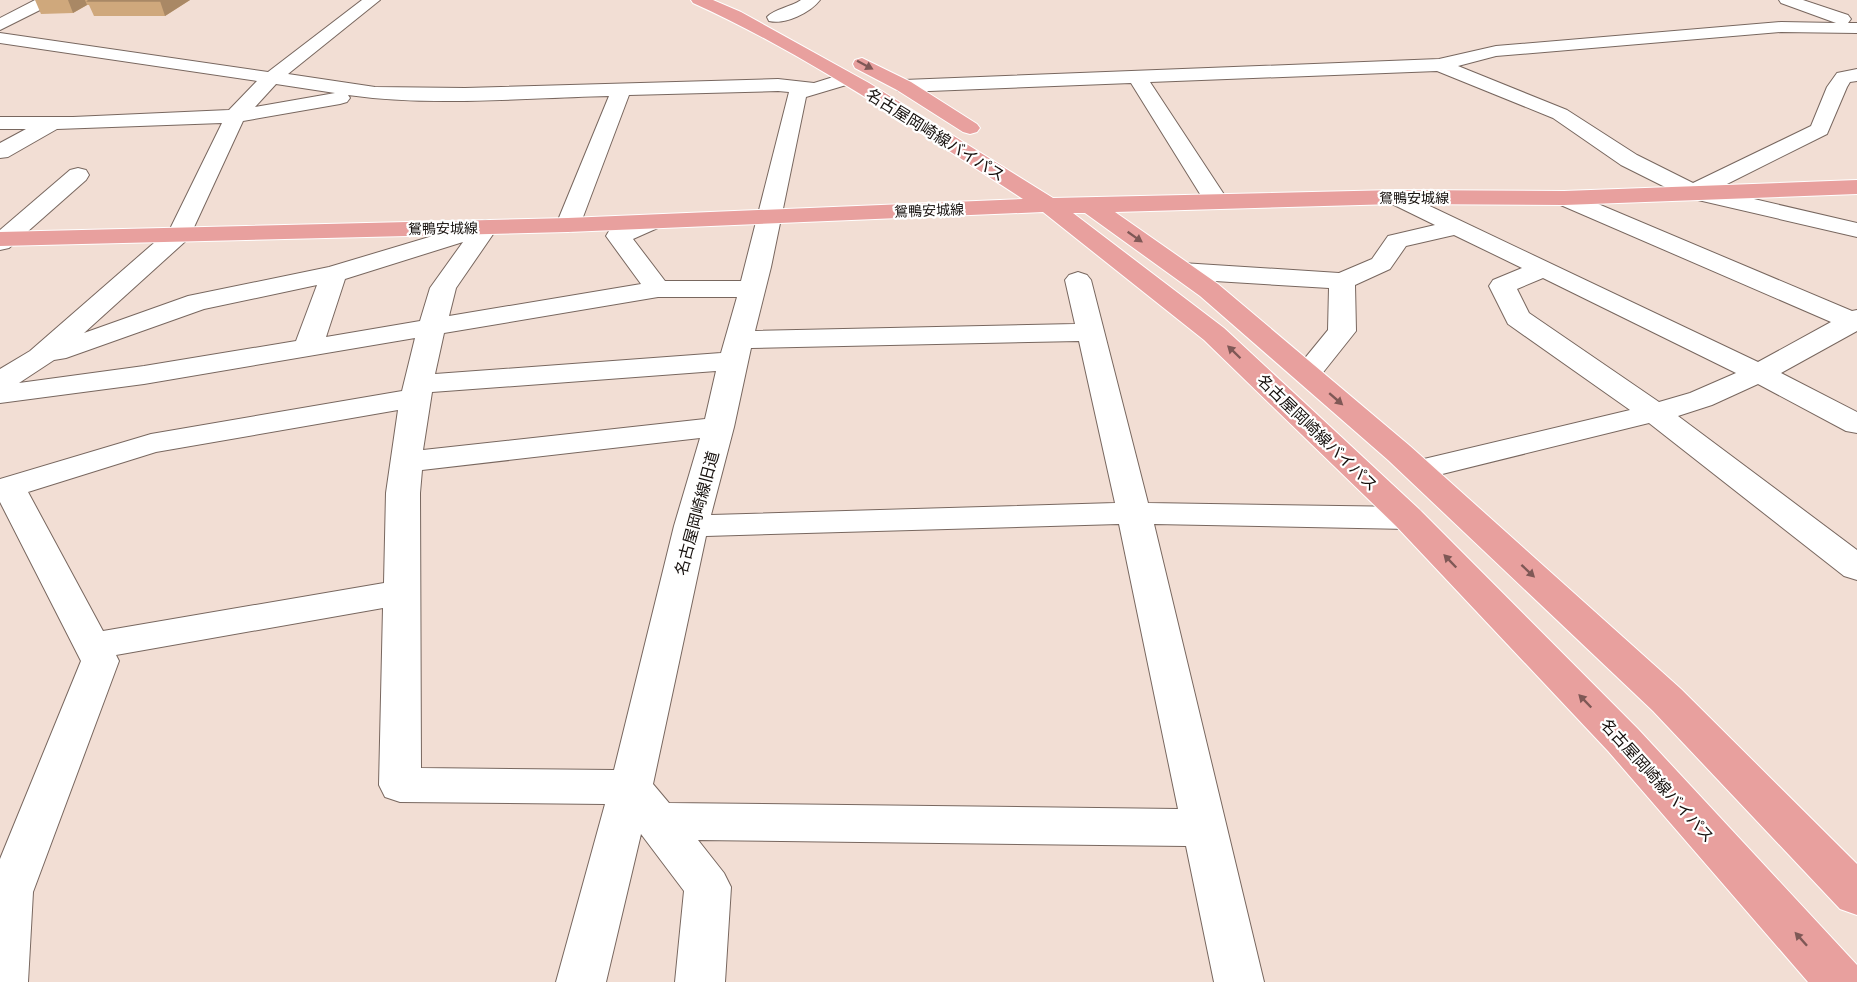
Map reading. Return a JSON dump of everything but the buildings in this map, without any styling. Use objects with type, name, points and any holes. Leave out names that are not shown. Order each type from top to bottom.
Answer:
[{"type":"main road","name":"名古屋岡崎線バイパス","points":[[699,0],[735,16],[846,79],[1048,205],[1214,334],[1408,518],[1623,740],[1840,982]]},
{"type":"main road","name":"名古屋岡崎線バイパス","points":[[738,0],[775,16],[904,86],[1091,206],[1209,290],[1419,470],[1667,700],[1857,895]]},
{"type":"main road","name":"鴛鴨安城線","points":[[2,240],[180,233],[567,225],[1048,205],[1091,206],[1396,197],[1564,198],[1857,187]]},
{"type":"street","points":[[2,36],[48,0]]},
{"type":"street","points":[[0,382],[40,357],[180,233],[235,116],[270,79],[372,0]]},
{"type":"street","points":[[775,16],[796,11],[812,0]]},
{"type":"street","points":[[1787,0],[1857,26]]},
{"type":"street","points":[[904,86],[1439,65],[1496,51],[1781,27],[1857,26]]},
{"type":"street","points":[[2,36],[270,79],[375,93],[465,94],[778,85],[813,88]]},
{"type":"street","points":[[1439,65],[1560,114],[1629,160],[1693,192],[1857,230]]},
{"type":"street","points":[[1693,192],[1820,130],[1837,87],[1844,77],[1857,75]]},
{"type":"street","points":[[1137,77],[1216,202]]},
{"type":"street","name":"名古屋岡崎線旧道","points":[[581,982],[644,804],[691,526],[719,427],[796,94],[846,79]]},
{"type":"street","points":[[567,225],[622,88]]},
{"type":"street","points":[[0,123],[235,116],[375,93]]},
{"type":"street","points":[[0,152],[54,123]]},
{"type":"street","points":[[2,240],[78,175]]},
{"type":"street","points":[[1396,197],[1759,373],[1857,424]]},
{"type":"street","points":[[1564,198],[1855,321]]},
{"type":"street","points":[[652,222],[618,236],[658,288]]},
{"type":"street","points":[[40,357],[197,302],[334,274],[486,227]]},
{"type":"street","points":[[486,227],[443,288],[417,391],[406,462],[403,493],[400,785],[644,804],[1205,828]]},
{"type":"street","points":[[1182,271],[1342,281],[1381,264],[1397,241],[1456,227]]},
{"type":"street","points":[[1542,269],[1502,286],[1518,318],[1656,412],[1857,568]]},
{"type":"street","points":[[308,348],[334,274]]},
{"type":"street","points":[[1078,280],[1134,513],[1239,982]]},
{"type":"street","points":[[1307,374],[1342,331],[1342,281]]},
{"type":"street","points":[[0,394],[144,375],[658,288],[752,289]]},
{"type":"street","points":[[1419,470],[1701,399],[1759,373],[1855,321]]},
{"type":"street","points":[[3,982],[10,892],[100,661],[4,489],[151,443],[417,391],[736,350],[1091,332]]},
{"type":"street","points":[[406,462],[719,427]]},
{"type":"street","points":[[691,526],[1134,513],[1408,518]]},
{"type":"street","points":[[92,646],[402,592]]},
{"type":"street","points":[[644,804],[708,886],[700,982]]}]
